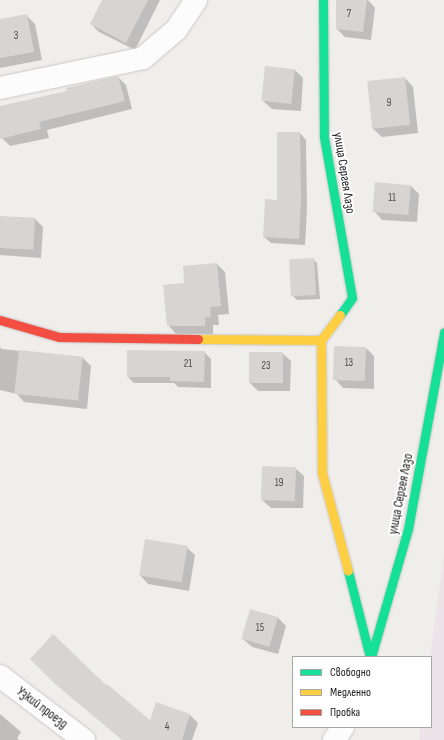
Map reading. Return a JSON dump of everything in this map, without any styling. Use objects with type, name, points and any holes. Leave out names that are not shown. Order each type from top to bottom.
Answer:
[{"type":"street","points":[[0,88],[143,58],[176,30],[196,0]]},
{"type":"street","name":"улица Сергея Лазо","points":[[323,0],[324,137],[352,298],[321,340],[322,473],[370,656]]},
{"type":"street","points":[[0,320],[59,337],[321,340]]},
{"type":"street","name":"улица Сергея Лазо","points":[[370,656],[408,529],[444,332]]},
{"type":"street","name":"Узкий проезд","points":[[0,676],[84,740]]},
{"type":"street","points":[[334,740],[343,728]]},
{"type":"street","points":[[344,728],[344,740]]},
{"type":"shaded area","points":[[444,554],[444,740],[419,740],[420,728],[432,728],[432,656],[430,656]]},
{"type":"building","points":[[102,0],[148,0],[126,43],[90,24]]},
{"type":"building","points":[[336,0],[367,0],[363,32],[336,29]]},
{"type":"building","points":[[27,14],[34,52],[0,58],[0,19]]},
{"type":"building","points":[[265,66],[295,69],[291,104],[261,101]]},
{"type":"building","points":[[118,76],[125,101],[39,122],[41,129],[0,139],[0,106],[67,91],[66,88]]},
{"type":"building","points":[[405,77],[410,125],[372,129],[367,81]]},
{"type":"building","points":[[277,132],[300,132],[301,201],[299,239],[263,237],[265,199],[277,200]]},
{"type":"building","points":[[375,182],[411,185],[408,215],[372,212]]},
{"type":"building","points":[[0,216],[35,218],[33,250],[0,248]]},
{"type":"building","points":[[314,258],[316,295],[291,296],[289,259]]},
{"type":"building","points":[[217,263],[221,306],[210,307],[211,317],[205,317],[205,326],[167,326],[163,285],[184,283],[183,266]]},
{"type":"building","points":[[334,346],[366,347],[365,381],[333,380]]},
{"type":"building","points":[[19,350],[83,357],[78,400],[14,394]]},
{"type":"building","points":[[127,350],[205,351],[204,382],[170,381],[170,377],[127,377]]},
{"type":"building","points":[[249,352],[283,352],[283,383],[249,383]]},
{"type":"building","points":[[262,466],[296,467],[295,501],[261,500]]},
{"type":"building","points":[[145,539],[187,546],[182,582],[139,576]]},
{"type":"building","points":[[250,609],[278,617],[269,647],[241,639]]},
{"type":"building","points":[[53,634],[106,685],[107,684],[150,720],[156,702],[190,714],[182,740],[122,740],[54,683],[30,659]]},
{"type":"traffic: fast","points":[[323,0],[324,137],[352,298],[340,315]]},
{"type":"traffic: fast","points":[[371,656],[408,529],[444,332]]},
{"type":"traffic: fast","points":[[348,571],[370,656]]},
{"type":"traffic: slow","points":[[340,315],[321,340],[322,473],[348,571]]},
{"type":"traffic: slow","points":[[198,339],[321,340]]},
{"type":"traffic: jam","points":[[0,320],[59,337],[198,339]]}]
